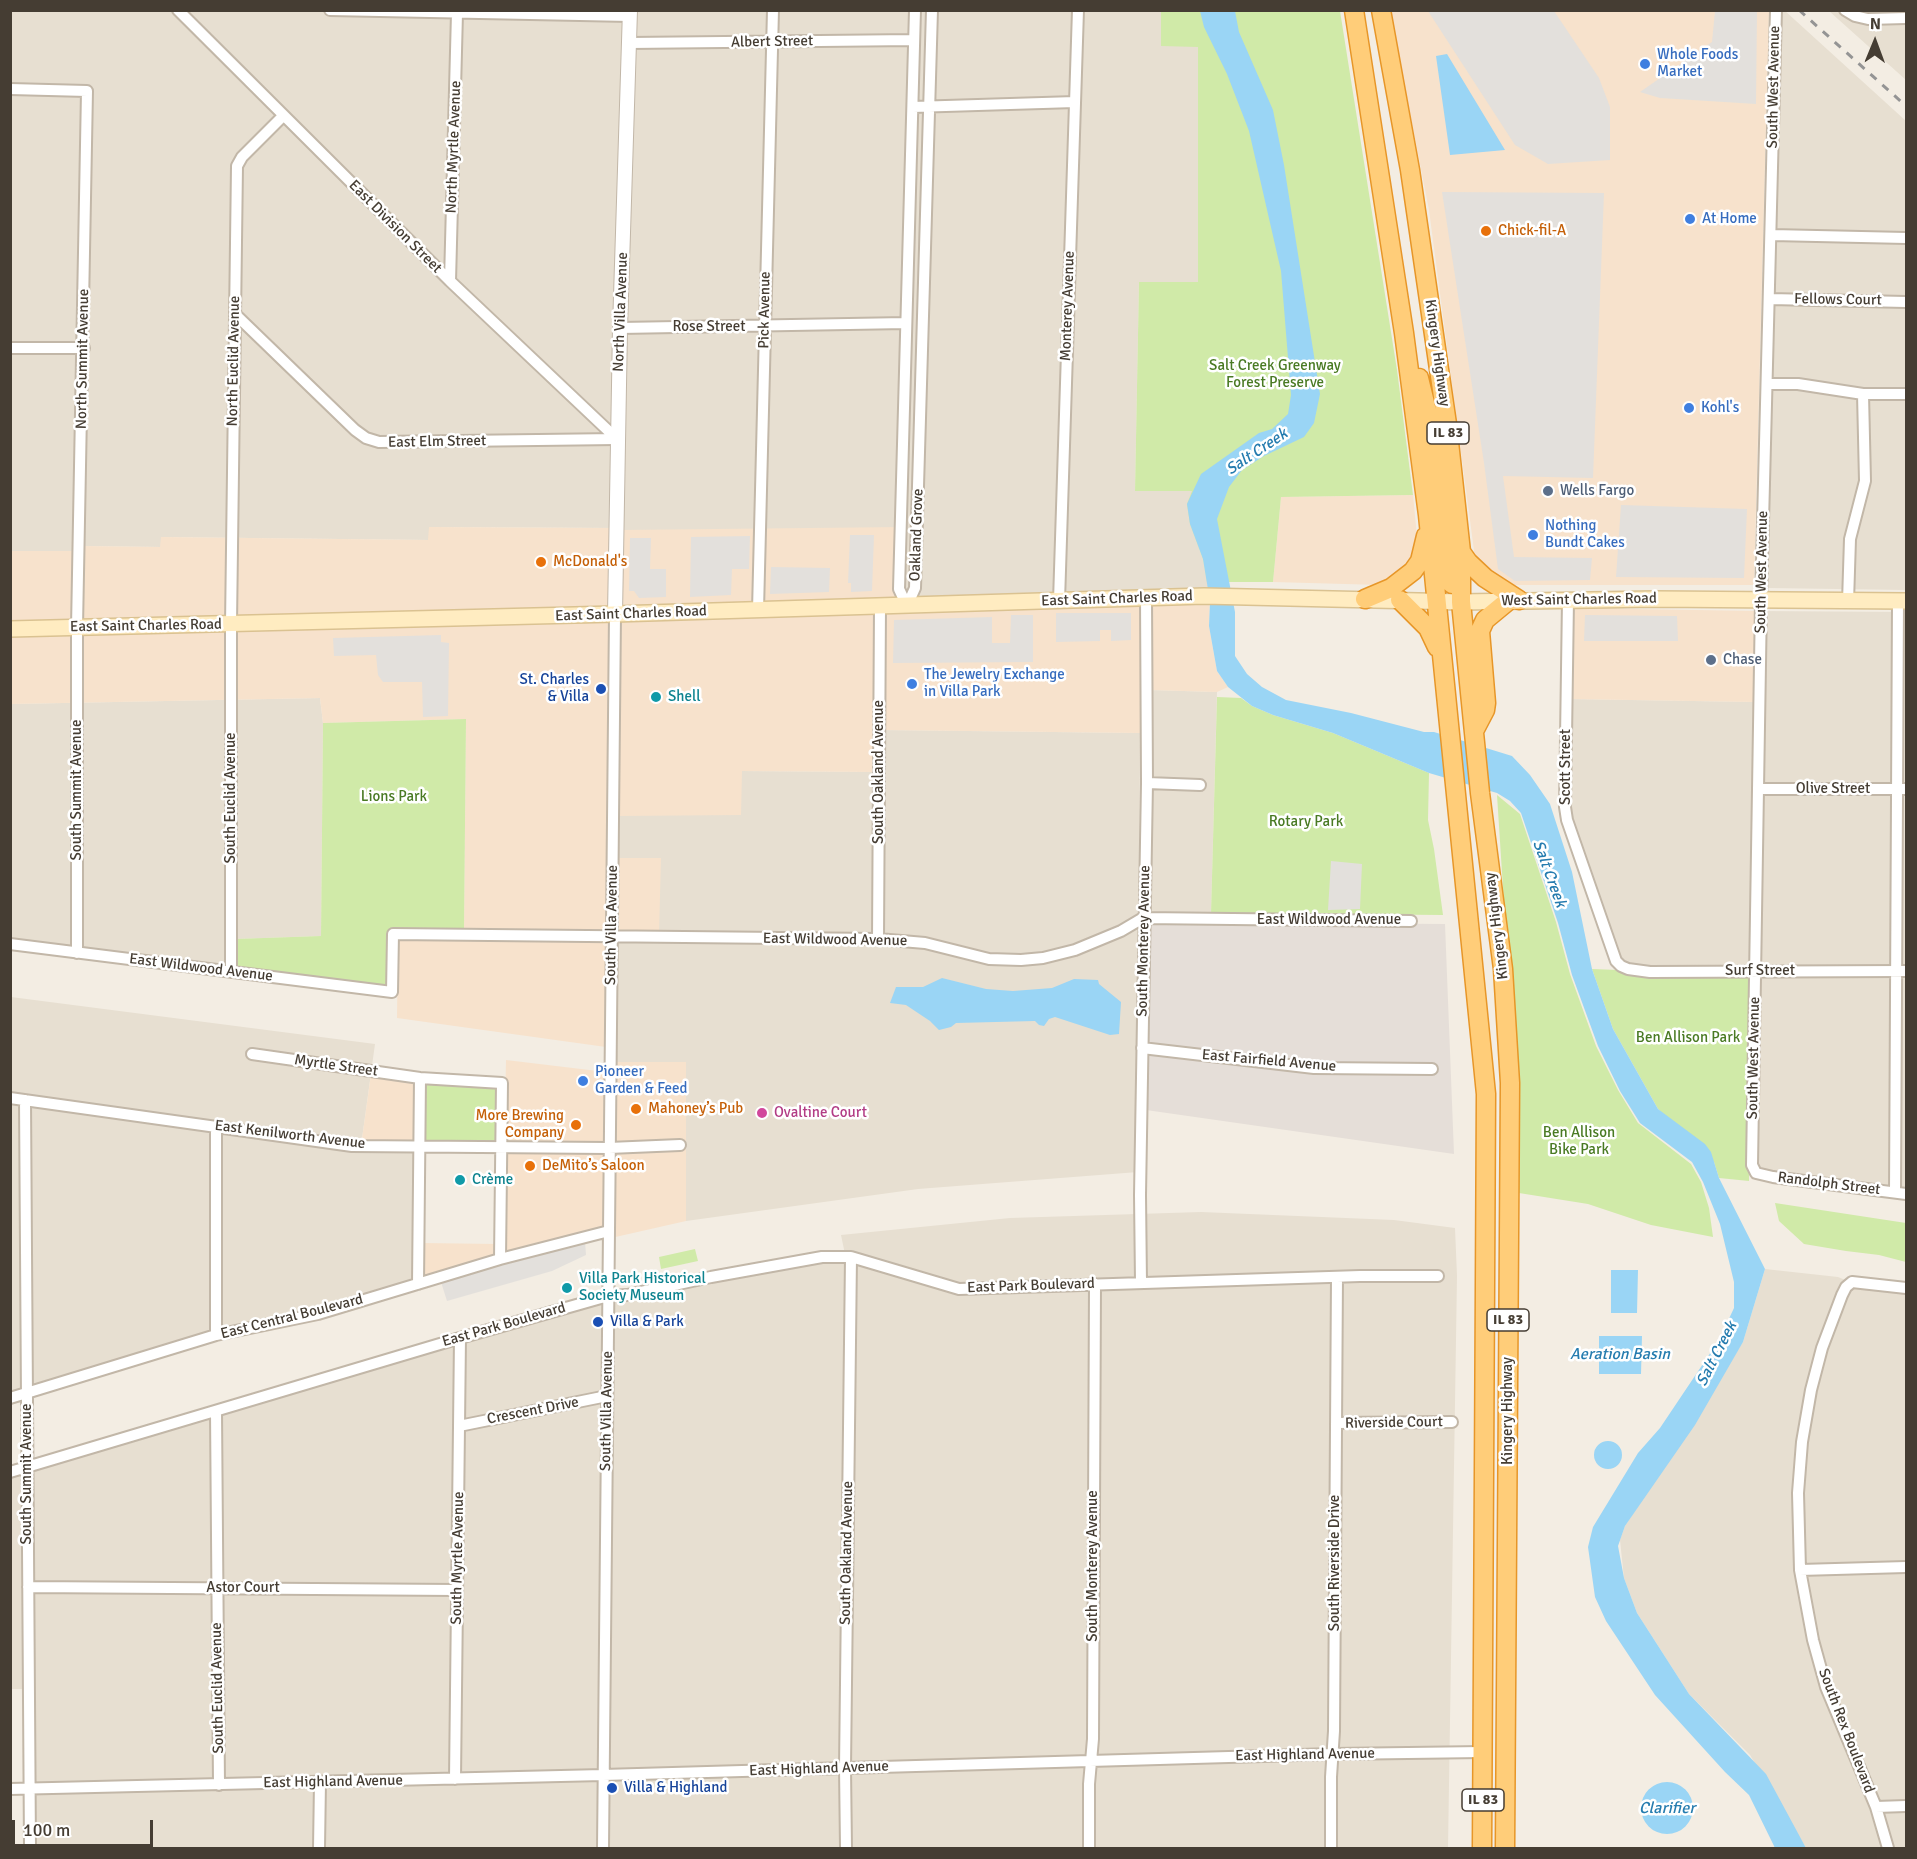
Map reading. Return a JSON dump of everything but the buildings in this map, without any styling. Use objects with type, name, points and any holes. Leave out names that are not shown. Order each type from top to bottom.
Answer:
[{"type":"highway","name":"Kingery Highway","points":[[1354,10],[1404,333],[1429,523],[1486,1094],[1482,1848]]},
{"type":"highway","name":"Kingery Highway","points":[[1381,10],[1410,170],[1448,424],[1461,552],[1461,602],[1474,736],[1503,969],[1510,1083],[1505,1848]]},
{"type":"highway","points":[[1404,333],[1416,366],[1432,427],[1451,581],[1461,602]]},
{"type":"highway","points":[[1365,599],[1391,588],[1413,571],[1420,561],[1429,523]]},
{"type":"highway","points":[[1461,552],[1467,562],[1514,600],[1485,620],[1480,631],[1486,703],[1474,736]]},
{"type":"highway","points":[[1400,600],[1428,628],[1443,662]]},
{"type":"main road","name":"East Saint Charles Road","points":[[10,629],[1252,596]]},
{"type":"main road","name":"West Saint Charles Road","points":[[1252,596],[1461,602],[1514,600],[1902,601]]},
{"type":"street","name":"East Division Street","points":[[178,10],[450,281],[617,438]]},
{"type":"street","points":[[330,10],[630,13]]},
{"type":"street","name":"Pick Avenue","points":[[758,610],[773,10]]},
{"type":"street","name":"Oakland Grove","points":[[907,606],[899,589],[915,10]]},
{"type":"street","name":"Oakland Grove","points":[[907,606],[915,588],[932,10]]},
{"type":"street","name":"Monterey Avenue","points":[[1059,601],[1078,10]]},
{"type":"street","name":"South West Avenue","points":[[1753,1170],[1761,601],[1776,10]]},
{"type":"street","points":[[1845,10],[1855,16],[1868,19],[1906,18]]},
{"type":"street","name":"North Myrtle Avenue","points":[[450,281],[457,13]]},
{"type":"street","name":"North Villa Avenue","points":[[615,614],[617,438],[630,13]]},
{"type":"street","name":"Albert Street","points":[[629,43],[914,40]]},
{"type":"street","name":"North Summit Avenue","points":[[10,89],[87,91],[77,627]]},
{"type":"street","points":[[913,107],[1075,102]]},
{"type":"street","name":"North Euclid Avenue","points":[[231,624],[237,166],[242,157],[284,116]]},
{"type":"street","points":[[1772,235],[1906,238]]},
{"type":"street","name":"Fellows Court","points":[[1770,299],[1906,302]]},
{"type":"street","name":"East Elm Street","points":[[235,314],[366,438],[379,442],[617,438]]},
{"type":"street","name":"Rose Street","points":[[620,327],[765,327],[906,323]]},
{"type":"street","points":[[10,348],[84,348]]},
{"type":"street","points":[[1767,384],[1824,387],[1863,394],[1906,394]]},
{"type":"street","points":[[1848,602],[1850,539],[1865,481],[1863,394]]},
{"type":"street","name":"South Monterey Avenue","points":[[1141,1283],[1143,918],[1147,783],[1146,598]]},
{"type":"street","name":"Scott Street","points":[[1568,600],[1565,807],[1567,820],[1616,961]]},
{"type":"street","points":[[1895,1192],[1901,971],[1902,601]]},
{"type":"street","name":"South Oakland Avenue","points":[[878,939],[880,606]]},
{"type":"street","name":"South Villa Avenue","points":[[603,1848],[615,614]]},
{"type":"street","name":"South Euclid Avenue","points":[[231,624],[231,972]]},
{"type":"street","name":"South Summit Avenue","points":[[77,627],[77,952]]},
{"type":"street","points":[[1147,783],[1200,785]]},
{"type":"street","name":"Olive Street","points":[[1759,789],[1902,789]]},
{"type":"street","name":"East Wildwood Avenue","points":[[10,944],[392,992],[393,934],[878,939],[925,943],[989,959],[1021,960],[1043,958],[1075,950],[1121,931],[1143,918],[1411,921]]},
{"type":"street","name":"Surf Street","points":[[1616,961],[1621,966],[1640,971],[1901,971]]},
{"type":"street","name":"East Fairfield Avenue","points":[[1142,1048],[1314,1068],[1432,1069]]},
{"type":"street","name":"Myrtle Street","points":[[252,1054],[420,1078],[502,1083],[501,1147]]},
{"type":"street","points":[[418,1284],[420,1078]]},
{"type":"street","name":"East Kenilworth Avenue","points":[[10,1098],[352,1146],[609,1148],[680,1145]]},
{"type":"street","name":"South Summit Avenue","points":[[25,1100],[30,1848]]},
{"type":"street","points":[[216,1126],[216,1335]]},
{"type":"street","points":[[500,1259],[501,1147]]},
{"type":"street","name":"Randolph Street","points":[[1753,1170],[1773,1177],[1906,1194]]},
{"type":"street","name":"East Central Boulevard","points":[[10,1398],[216,1335],[318,1314],[500,1259],[609,1231]]},
{"type":"street","name":"East Park Boulevard","points":[[10,1472],[608,1296],[627,1295],[711,1276],[822,1257],[850,1257],[959,1289],[1438,1276]]},
{"type":"street","name":"South Oakland Avenue","points":[[846,1848],[850,1257]]},
{"type":"street","name":"South Riverside Drive","points":[[1330,1848],[1333,1754],[1337,1277]]},
{"type":"street","name":"South Rex Boulevard","points":[[1888,1848],[1876,1807],[1823,1677],[1813,1640],[1800,1570],[1798,1493],[1802,1442],[1816,1371],[1846,1287],[1852,1282],[1906,1288]]},
{"type":"street","name":"South Monterey Avenue","points":[[1089,1848],[1095,1284]]},
{"type":"street","name":"South Myrtle Avenue","points":[[455,1779],[460,1338]]},
{"type":"street","name":"Crescent Drive","points":[[459,1426],[607,1396]]},
{"type":"street","name":"South Euclid Avenue","points":[[216,1411],[219,1785]]},
{"type":"street","name":"Riverside Court","points":[[1336,1424],[1452,1422]]},
{"type":"street","points":[[1800,1570],[1906,1567]]},
{"type":"street","name":"Astor Court","points":[[28,1587],[457,1590]]},
{"type":"street","name":"East Highland Avenue","points":[[10,1789],[1483,1752]]},
{"type":"street","points":[[319,1848],[320,1782]]},
{"type":"street","points":[[1876,1807],[1906,1806]]},
{"type":"shaded area","points":[[1784,10],[1906,121],[1906,590],[1767,588],[1782,11]]},
{"type":"shaded area","points":[[10,11],[626,11],[614,528],[429,527],[429,540],[161,537],[161,547],[81,546],[77,551],[11,551]]},
{"type":"shaded area","points":[[633,11],[1161,11],[1161,46],[1198,46],[1198,282],[1139,282],[1135,491],[1193,491],[1190,523],[1203,559],[1209,592],[903,601],[620,530]]},
{"type":"shaded area","points":[[1390,11],[1769,11],[1754,585],[1510,585],[1490,575],[1475,558],[1429,210]]},
{"type":"shaded area","points":[[1428,11],[1554,11],[1599,78],[1610,107],[1610,160],[1548,164],[1515,145]]},
{"type":"shaded area","points":[[1715,11],[1757,11],[1756,104],[1660,98],[1640,92],[1712,42]]},
{"type":"shaded area","points":[[1829,11],[1906,11],[1906,80]]},
{"type":"shaded area","points":[[1442,192],[1604,193],[1593,478],[1503,476],[1514,557],[1592,558],[1590,580],[1515,581],[1498,569]]},
{"type":"shaded area","points":[[1413,495],[1418,547],[1416,561],[1381,585],[1273,582],[1281,497]]},
{"type":"shaded area","points":[[1621,505],[1747,509],[1744,578],[1616,577]]},
{"type":"shaded area","points":[[429,527],[614,528],[612,611],[80,624],[81,546],[160,547],[161,537],[428,540]]},
{"type":"shaded area","points":[[904,527],[903,601],[618,611],[620,530]]},
{"type":"shaded area","points":[[850,535],[874,535],[872,591],[851,592],[851,583],[848,583]]},
{"type":"shaded area","points":[[750,536],[749,569],[732,569],[731,595],[690,597],[691,537]]},
{"type":"shaded area","points":[[630,538],[651,538],[650,569],[666,569],[666,597],[639,598],[634,591],[629,591]]},
{"type":"shaded area","points":[[10,551],[77,551],[75,624],[11,626]]},
{"type":"shaded area","points":[[771,567],[830,568],[829,592],[770,594]]},
{"type":"shaded area","points":[[1210,602],[1209,626],[1217,671],[1228,687],[1217,692],[1151,690],[1152,603]]},
{"type":"shaded area","points":[[1142,603],[1140,733],[883,730],[884,610]]},
{"type":"shaded area","points":[[1572,608],[1757,611],[1755,702],[1570,699]]},
{"type":"shaded area","points":[[877,609],[875,772],[742,771],[741,815],[617,816],[619,618]]},
{"type":"shaded area","points":[[1757,611],[1906,612],[1906,1188],[1750,1168],[1649,977],[1627,974],[1569,813],[1570,699],[1755,702]]},
{"type":"shaded area","points":[[1056,613],[1131,613],[1131,640],[1111,641],[1111,630],[1100,630],[1100,641],[1056,642]]},
{"type":"shaded area","points":[[1011,615],[1033,615],[1033,662],[893,663],[894,620],[992,617],[992,643],[1010,643]]},
{"type":"shaded area","points":[[1585,615],[1677,616],[1678,641],[1584,641]]},
{"type":"shaded area","points":[[610,619],[608,933],[464,930],[466,719],[323,723],[320,698],[11,704],[10,633]]},
{"type":"shaded area","points":[[441,635],[441,642],[449,643],[448,716],[423,717],[422,682],[383,682],[378,675],[376,655],[334,656],[333,638]]},
{"type":"shaded area","points":[[1151,690],[1217,692],[1211,913],[1148,914]]},
{"type":"shaded area","points":[[320,698],[323,723],[321,936],[235,939],[235,969],[11,939],[11,704]]},
{"type":"shaded area","points":[[883,730],[1140,733],[1138,1172],[918,1189],[686,1221],[686,1062],[613,1062],[615,940],[882,942]]},
{"type":"shaded area","points":[[742,771],[875,772],[875,935],[659,934],[617,858],[617,816]]},
{"type":"shaded area","points":[[617,858],[661,858],[659,934],[615,933]]},
{"type":"shaded area","points":[[1331,861],[1362,864],[1360,909],[1328,910]]},
{"type":"shaded area","points":[[1147,922],[1445,924],[1454,1154],[1146,1110]]},
{"type":"shaded area","points":[[398,937],[608,940],[606,1047],[397,1018]]},
{"type":"shaded area","points":[[11,997],[375,1044],[361,1146],[415,1146],[414,1280],[306,1313],[260,1320],[211,1332],[11,1393]]},
{"type":"shaded area","points":[[506,1060],[606,1072],[606,1228],[502,1256]]},
{"type":"shaded area","points":[[613,1062],[686,1062],[686,1221],[611,1238]]},
{"type":"shaded area","points":[[371,1074],[416,1081],[415,1146],[361,1146]]},
{"type":"shaded area","points":[[1201,1212],[1394,1220],[1455,1228],[1457,1276],[1448,1848],[36,1848],[31,1470],[456,1341],[615,1301],[790,1266],[846,1259],[841,1235],[1010,1218]]},
{"type":"shaded area","points":[[585,1241],[586,1255],[552,1271],[447,1301],[441,1282]]},
{"type":"shaded area","points":[[420,1243],[498,1244],[498,1257],[420,1280]]},
{"type":"shaded area","points":[[1765,1269],[1838,1277],[1867,1289],[1906,1293],[1906,1848],[1806,1848],[1750,1755],[1689,1694],[1637,1613],[1624,1578],[1620,1540],[1625,1526],[1743,1342]]},
{"type":"shaded area","points":[[24,1472],[26,1689],[11,1689],[10,1476]]},
{"type":"green space","name":"Salt Creek Greenway Forest Preserve","points":[[1161,11],[1340,11],[1397,370],[1413,495],[1281,497],[1273,582],[1207,582],[1203,559],[1190,524],[1187,504],[1192,491],[1135,491],[1139,282],[1198,282],[1198,47],[1161,46]]},
{"type":"green space","name":"Rotary Park","points":[[1217,697],[1241,698],[1252,706],[1273,715],[1333,733],[1429,773],[1428,820],[1443,915],[1211,913]]},
{"type":"green space","name":"Lions Park","points":[[466,719],[464,930],[388,929],[386,987],[235,969],[235,939],[321,936],[323,723]]},
{"type":"green space","name":"Ben Allison Bike Park","points":[[1497,795],[1520,814],[1556,922],[1570,974],[1596,1046],[1638,1123],[1691,1164],[1701,1182],[1709,1208],[1713,1237],[1651,1225],[1588,1204],[1519,1193],[1517,1105]]},
{"type":"green space","name":"Ben Allison Park","points":[[1592,969],[1618,970],[1635,976],[1649,977],[1746,976],[1749,978],[1749,1181],[1719,1178],[1714,1162],[1658,1109],[1613,1029]]},
{"type":"green space","points":[[422,1082],[499,1085],[498,1145],[422,1144]]},
{"type":"green space","points":[[1775,1203],[1906,1223],[1906,1262],[1879,1255],[1804,1244],[1779,1221]]},
{"type":"green space","points":[[695,1249],[698,1261],[661,1269],[659,1257]]},
{"type":"water","name":"Salt Creek","points":[[1200,11],[1235,11],[1239,32],[1273,110],[1284,165],[1320,394],[1314,423],[1304,437],[1264,456],[1242,470],[1229,487],[1217,519],[1235,612],[1235,656],[1247,674],[1262,687],[1286,700],[1351,713],[1424,732],[1434,732],[1512,756],[1530,775],[1550,804],[1572,872],[1592,969],[1613,1029],[1658,1109],[1705,1144],[1711,1152],[1719,1178],[1765,1269],[1743,1342],[1695,1425],[1625,1526],[1618,1546],[1624,1578],[1637,1613],[1689,1694],[1766,1774],[1806,1848],[1775,1848],[1749,1795],[1655,1695],[1606,1621],[1595,1597],[1588,1547],[1593,1527],[1638,1453],[1660,1428],[1719,1340],[1734,1308],[1734,1282],[1720,1224],[1692,1162],[1640,1123],[1620,1091],[1598,1046],[1572,975],[1558,923],[1521,813],[1510,801],[1497,793],[1429,773],[1333,733],[1273,715],[1252,706],[1228,687],[1217,671],[1209,626],[1210,602],[1203,559],[1190,524],[1187,504],[1201,474],[1259,433],[1272,429],[1288,414],[1291,395],[1281,271],[1249,131],[1227,74],[1204,27]]},
{"type":"water","points":[[1447,54],[1505,150],[1450,155],[1436,56]]},
{"type":"water","points":[[942,978],[986,989],[1013,991],[1052,988],[1074,979],[1098,980],[1099,984],[1121,1002],[1119,1034],[1110,1035],[1055,1017],[1049,1019],[1044,1026],[1035,1021],[956,1023],[939,1030],[906,1005],[890,1003],[896,987],[923,987]]},
{"type":"water","name":"Aeration Basin","points":[[1611,1270],[1638,1270],[1637,1313],[1611,1313]]},
{"type":"water","name":"Aeration Basin","points":[[1599,1336],[1642,1336],[1641,1374],[1599,1374]]},
{"type":"water","points":[[1608,1441],[1618,1445],[1622,1455],[1618,1465],[1608,1469],[1598,1465],[1594,1455],[1598,1445]]},
{"type":"water","name":"Clarifier","points":[[1667,1782],[1677,1784],[1685,1790],[1691,1798],[1693,1808],[1691,1818],[1685,1826],[1677,1832],[1667,1834],[1657,1832],[1649,1826],[1643,1818],[1641,1808],[1643,1798],[1649,1790],[1657,1784]]},
{"type":"railway","points":[[1799,10],[1906,106]]},
{"type":"place","name":"Whole Foods Market","points":[[1645,64]]},
{"type":"place","name":"At Home","points":[[1690,219]]},
{"type":"place","name":"Chick-fil-A","points":[[1486,231]]},
{"type":"place","name":"Kohl's","points":[[1689,408]]},
{"type":"place","name":"Wells Fargo","points":[[1548,491]]},
{"type":"place","name":"Nothing Bundt Cakes","points":[[1533,535]]},
{"type":"place","name":"McDonald's","points":[[541,562]]},
{"type":"place","name":"Chase","points":[[1711,660]]},
{"type":"place","name":"The Jewelry Exchange in Villa Park","points":[[912,684]]},
{"type":"place","name":"St. Charles & Villa","points":[[601,689]]},
{"type":"place","name":"Shell","points":[[656,697]]},
{"type":"place","name":"Pioneer Garden & Feed","points":[[583,1081]]},
{"type":"place","name":"Mahoney’s Pub","points":[[636,1109]]},
{"type":"place","name":"Ovaltine Court","points":[[762,1113]]},
{"type":"place","name":"More Brewing Company","points":[[576,1125]]},
{"type":"place","name":"DeMito’s Saloon","points":[[530,1166]]},
{"type":"place","name":"Crème","points":[[460,1180]]},
{"type":"place","name":"Villa Park Historical Society Museum","points":[[567,1288]]},
{"type":"place","name":"Villa & Park","points":[[598,1322]]},
{"type":"place","name":"Villa & Highland","points":[[612,1788]]}]
